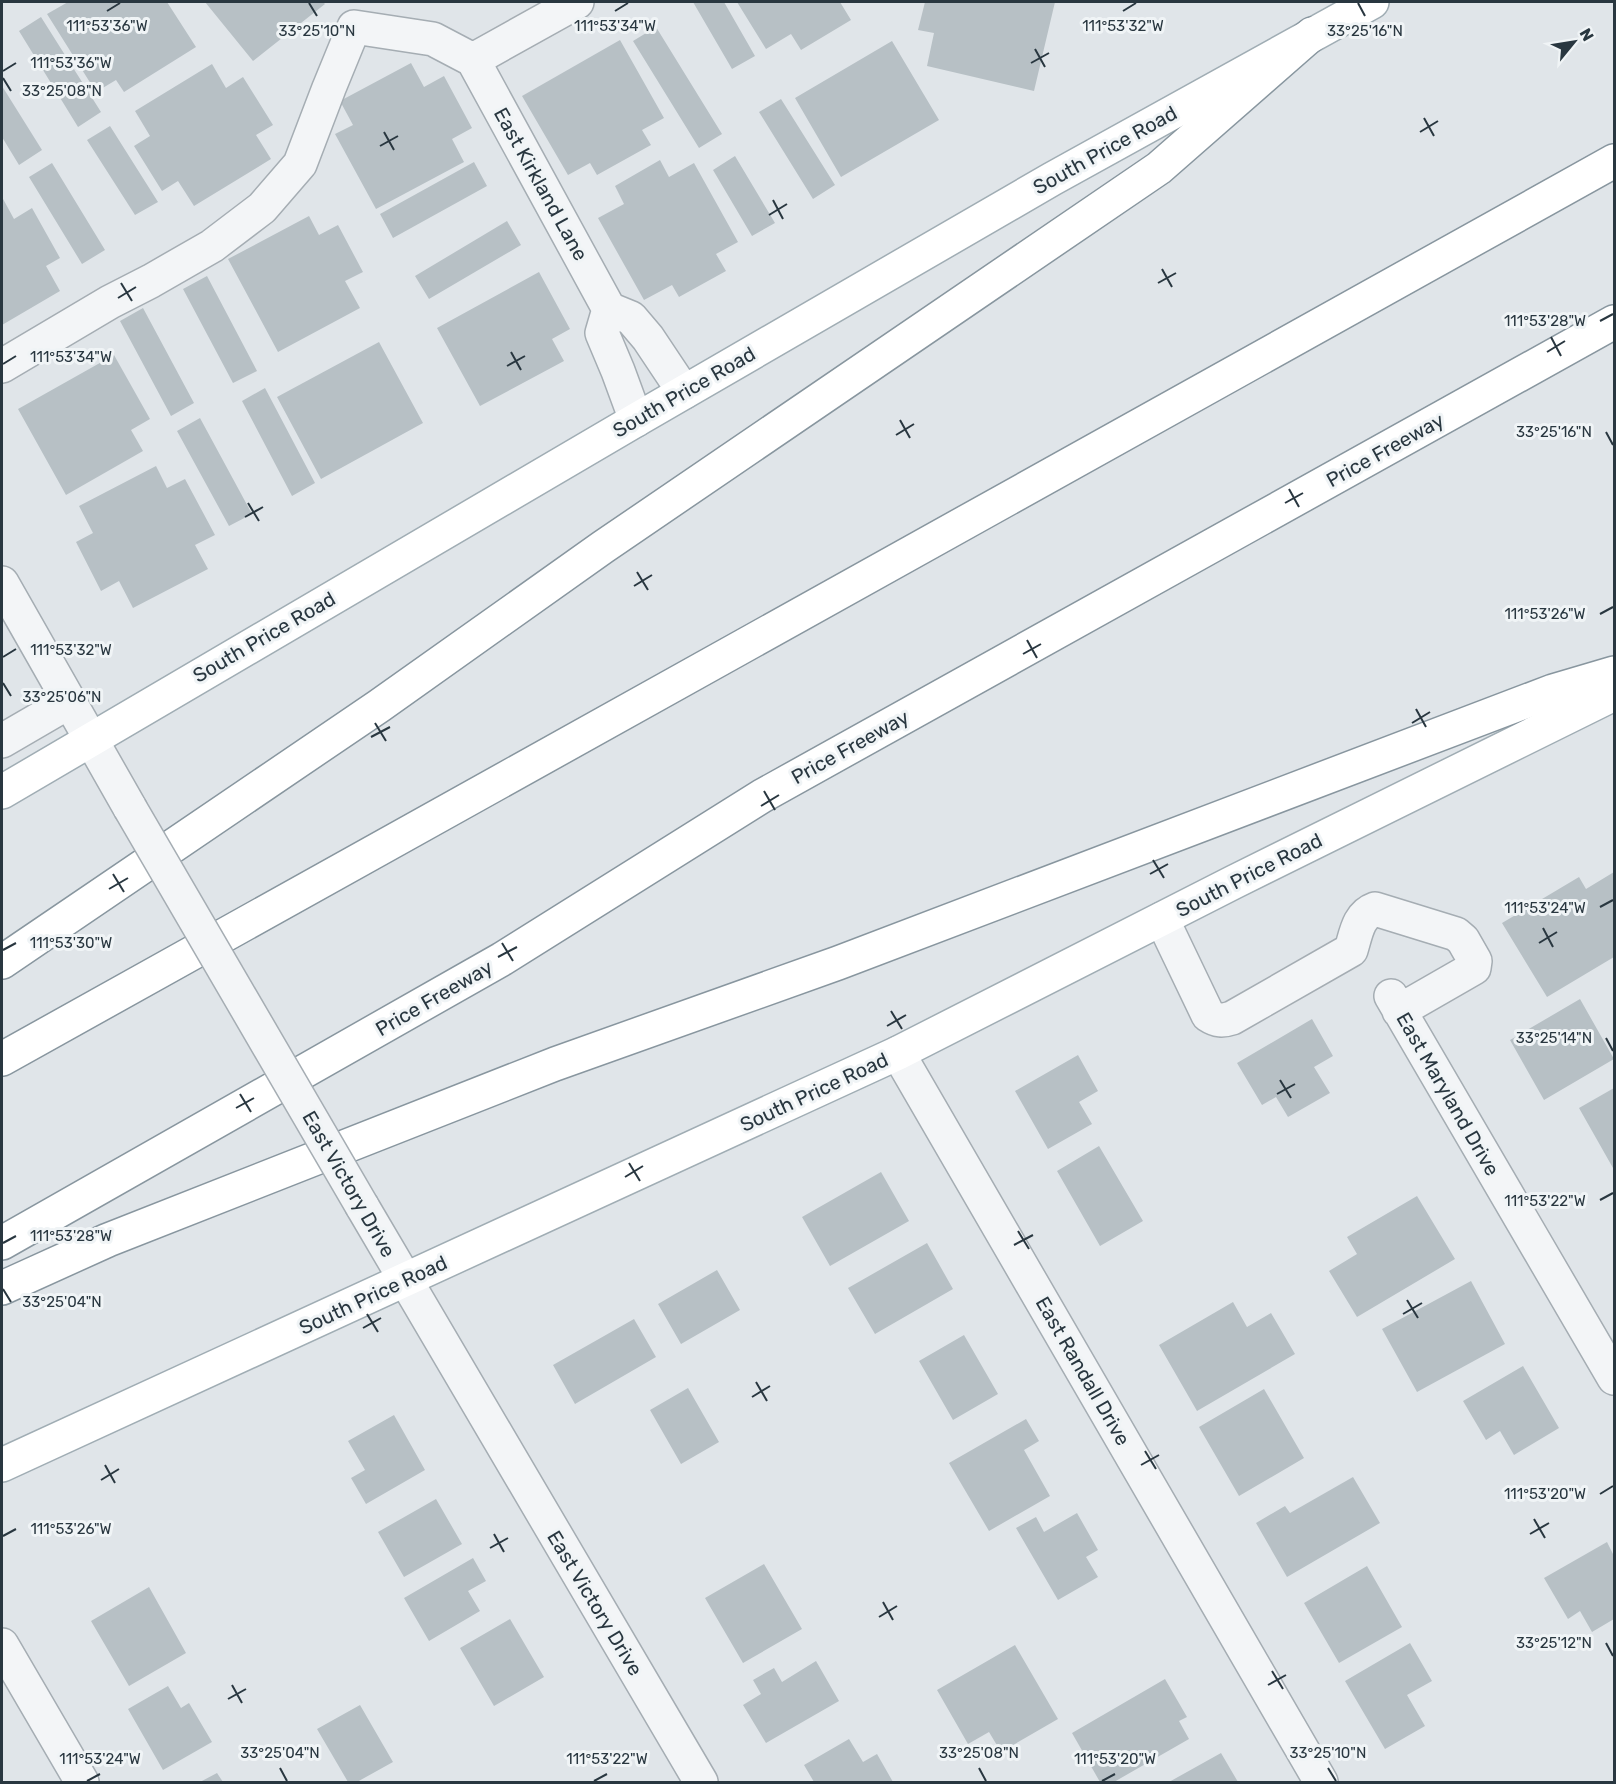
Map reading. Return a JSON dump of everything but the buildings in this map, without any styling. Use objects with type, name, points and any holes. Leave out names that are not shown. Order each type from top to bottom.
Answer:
[{"type":"main road","name":"South Price Road","points":[[2,792],[1041,185],[1372,2]]},
{"type":"main road","points":[[2,962],[379,706],[603,547],[1159,168],[1312,34]]},
{"type":"main road","points":[[2,1059],[1614,161]]},
{"type":"main road","name":"Price Freeway","points":[[2,1243],[502,959],[762,796],[1614,322]]},
{"type":"main road","points":[[2,1288],[108,1240],[555,1064],[849,959],[1553,691],[1614,673]]},
{"type":"main road","name":"South Price Road","points":[[2,1465],[898,1053],[1614,694]]},
{"type":"street","points":[[2,366],[110,302],[212,246],[262,208],[300,164],[357,14],[433,39],[473,60],[577,2]]},
{"type":"street","name":"East Kirkland Lane","points":[[473,60],[609,309]]},
{"type":"street","points":[[636,420],[602,333],[609,309],[631,318],[648,338],[684,392]]},
{"type":"street","name":"East Victory Drive","points":[[2,583],[90,739],[362,1206],[701,1782]]},
{"type":"street","points":[[2,741],[69,702]]},
{"type":"street","name":"East Maryland Drive","points":[[1162,919],[1209,1015],[1223,1021],[1350,950],[1362,917],[1375,909],[1456,934],[1462,940],[1475,961],[1474,968],[1395,1004],[1614,1378]]},
{"type":"street","name":"East Randall Drive","points":[[898,1053],[1321,1782]]},
{"type":"street","points":[[2,1645],[82,1782]]}]
